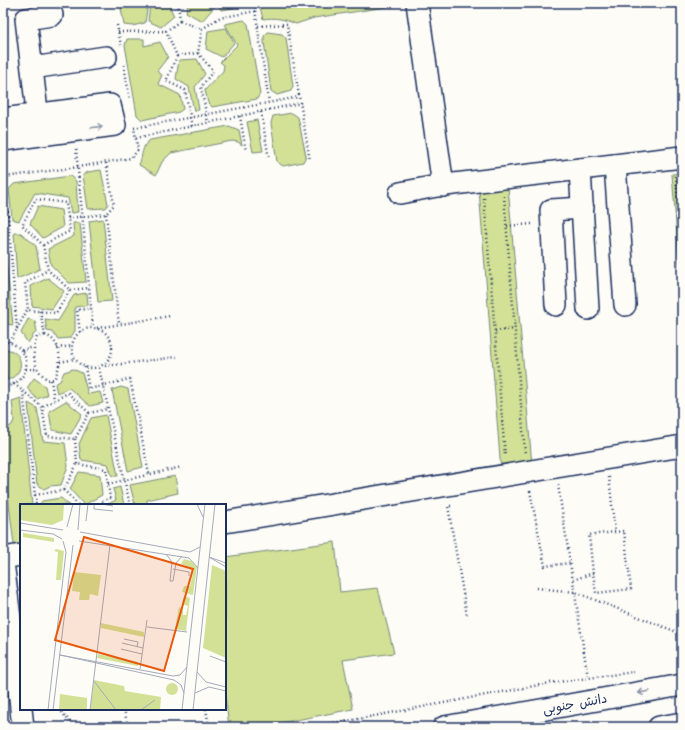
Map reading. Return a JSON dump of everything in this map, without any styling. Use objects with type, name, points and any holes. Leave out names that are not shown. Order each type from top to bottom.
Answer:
[{"type":"lane","points":[[417,3],[443,186]]},
{"type":"lane","points":[[39,124],[26,19],[52,14]]},
{"type":"lane","points":[[32,68],[117,55]]},
{"type":"lane","points":[[3,119],[39,124],[74,120]]},
{"type":"lane","points":[[3,140],[39,124]]},
{"type":"lane","points":[[400,193],[443,186],[678,157]]},
{"type":"lane","points":[[615,164],[625,305]]},
{"type":"lane","points":[[580,169],[588,309]]},
{"type":"lane","points":[[556,305],[551,210],[583,208]]},
{"type":"lane","points":[[226,522],[682,446]]},
{"type":"lane","points":[[3,558],[20,555]]},
{"type":"lane","points":[[3,562],[20,700]]},
{"type":"lane","name":"دانش جنوبی","points":[[444,727],[470,725],[682,685]]},
{"type":"lane","points":[[21,710],[23,727]]},
{"type":"lane","points":[[659,727],[682,723]]},
{"type":"path","points":[[178,3],[180,21]]},
{"type":"path","points":[[254,3],[269,102]]},
{"type":"path","points":[[208,123],[201,87],[213,71],[198,53],[202,29],[219,18],[256,11]]},
{"type":"path","points":[[180,21],[202,29]]},
{"type":"path","points":[[118,32],[166,31],[180,21]]},
{"type":"path","points":[[258,26],[287,24],[310,161]]},
{"type":"path","points":[[117,25],[117,55],[131,106]]},
{"type":"path","points":[[166,31],[177,56],[166,81],[184,90],[192,126]]},
{"type":"path","points":[[177,56],[198,53]]},
{"type":"path","points":[[134,128],[299,97]]},
{"type":"path","points":[[136,138],[301,104]]},
{"type":"path","points":[[261,112],[269,159]]},
{"type":"path","points":[[240,116],[246,151]]},
{"type":"path","points":[[74,120],[91,308],[95,328]]},
{"type":"path","points":[[17,329],[5,177],[131,158],[138,150],[133,120]]},
{"type":"path","points":[[678,157],[682,259]]},
{"type":"path","points":[[106,162],[114,204],[106,214],[119,324]]},
{"type":"path","points":[[504,191],[515,329],[516,473]]},
{"type":"path","points":[[483,194],[495,331],[516,473],[530,492],[545,566],[570,563]]},
{"type":"path","points":[[43,245],[70,231],[66,203],[36,199],[22,225],[43,245],[48,270],[70,290],[89,288]]},
{"type":"path","points":[[68,218],[106,214]]},
{"type":"path","points":[[507,226],[552,222]]},
{"type":"path","points":[[10,342],[28,310],[25,283],[48,270]]},
{"type":"path","points":[[28,310],[56,313],[70,290]]},
{"type":"path","points":[[80,332],[77,310],[91,308]]},
{"type":"path","points":[[40,312],[45,335]]},
{"type":"path","points":[[95,328],[102,330],[108,335],[113,347],[109,360],[99,368],[92,369],[79,364],[72,353],[74,340],[80,332],[89,328],[170,316]]},
{"type":"path","points":[[495,331],[515,329]]},
{"type":"path","points":[[45,335],[50,337],[55,342],[60,362],[59,372],[54,379],[51,380],[48,380],[37,369],[33,358],[33,347],[36,337],[45,335]]},
{"type":"path","points":[[3,341],[17,345],[26,358],[26,369],[20,380],[14,384],[3,387]]},
{"type":"path","points":[[57,348],[72,346]]},
{"type":"path","points":[[22,351],[33,347]]},
{"type":"path","points":[[102,366],[177,357]]},
{"type":"path","points":[[60,362],[75,359]]},
{"type":"path","points":[[85,367],[89,389],[130,379],[149,474]]},
{"type":"path","points":[[99,368],[130,504]]},
{"type":"path","points":[[26,369],[37,369]]},
{"type":"path","points":[[51,380],[54,400]]},
{"type":"path","points":[[14,384],[42,407],[47,436],[75,439]]},
{"type":"path","points":[[23,391],[36,504]]},
{"type":"path","points":[[42,407],[68,393],[89,413]]},
{"type":"path","points":[[64,490],[77,464],[75,439],[89,413],[108,409]]},
{"type":"path","points":[[607,458],[615,532]]},
{"type":"path","points":[[77,464],[106,469],[110,498],[98,504]]},
{"type":"path","points":[[108,484],[182,467]]},
{"type":"path","points":[[555,467],[588,678]]},
{"type":"path","points":[[551,488],[565,486]]},
{"type":"path","points":[[35,495],[64,490]]},
{"type":"path","points":[[64,490],[77,504]]},
{"type":"path","points":[[523,494],[537,491]]},
{"type":"path","points":[[456,505],[448,506],[467,616]]},
{"type":"path","points":[[624,531],[631,589],[596,593],[593,573],[589,535],[624,531]]},
{"type":"path","points":[[572,580],[593,573]]},
{"type":"path","points":[[537,588],[575,592],[682,634]]},
{"type":"path","points":[[302,727],[353,720],[550,683],[641,671]]},
{"type":"path","points":[[60,710],[76,727]]},
{"type":"path","points":[[124,710],[128,727]]},
{"type":"path","points":[[206,710],[209,727]]},
{"type":"green space","points":[[120,3],[148,3],[145,23],[132,26],[124,25]]},
{"type":"green space","points":[[168,3],[174,16],[161,27],[148,21],[150,4]]},
{"type":"green space","points":[[188,3],[214,3],[216,5],[202,21],[186,12]]},
{"type":"green space","points":[[218,3],[244,3],[240,7],[221,10]]},
{"type":"green space","points":[[259,3],[406,4],[314,18],[296,24],[280,19],[263,19]]},
{"type":"green space","points":[[244,20],[248,24],[260,94],[257,99],[212,107],[208,103],[205,90],[223,71],[224,65],[220,62],[237,45],[225,24]]},
{"type":"green space","points":[[226,28],[234,43],[222,57],[206,49],[208,31]]},
{"type":"green space","points":[[268,32],[282,34],[286,38],[293,86],[291,91],[277,95],[271,91],[264,42],[264,36]]},
{"type":"green space","points":[[127,39],[144,39],[144,46],[160,42],[168,57],[157,71],[162,75],[158,84],[180,95],[183,109],[179,112],[142,120],[137,115],[125,45]]},
{"type":"green space","points":[[197,59],[205,74],[195,87],[199,110],[194,111],[189,87],[176,79],[179,60]]},
{"type":"green space","points":[[292,113],[298,117],[306,156],[303,162],[283,166],[277,162],[271,123],[273,116]]},
{"type":"green space","points":[[257,120],[263,151],[253,152],[247,122]]},
{"type":"green space","points":[[229,126],[239,130],[242,145],[238,142],[232,141],[171,153],[162,162],[156,175],[139,165],[145,145],[150,140]]},
{"type":"green space","points":[[101,170],[108,204],[106,208],[88,209],[83,175],[88,172]]},
{"type":"green space","points":[[682,173],[682,298],[672,174]]},
{"type":"green space","points":[[70,176],[76,181],[78,212],[71,213],[68,198],[35,193],[19,221],[12,219],[9,189],[14,184]]},
{"type":"green space","points":[[508,187],[532,465],[501,471],[479,190]]},
{"type":"green space","points":[[38,206],[61,210],[63,227],[43,238],[30,224]]},
{"type":"green space","points":[[103,219],[112,301],[98,302],[89,221]]},
{"type":"green space","points":[[73,223],[80,223],[86,282],[69,283],[51,265],[48,249],[74,236]]},
{"type":"green space","points":[[3,232],[13,325],[4,324],[3,322]]},
{"type":"green space","points":[[14,233],[21,233],[36,246],[40,269],[17,279]]},
{"type":"green space","points":[[48,278],[64,291],[52,309],[32,306],[31,286]]},
{"type":"green space","points":[[87,293],[88,305],[75,307],[75,331],[70,338],[58,339],[52,332],[47,331],[45,319],[58,321],[74,295]]},
{"type":"green space","points":[[28,319],[35,321],[37,332],[28,343],[21,333]]},
{"type":"green space","points":[[3,349],[10,350],[15,353],[19,357],[20,362],[18,373],[7,380]]},
{"type":"green space","points":[[73,369],[82,373],[88,394],[100,392],[103,403],[90,406],[69,388],[57,393],[55,384],[60,381],[64,372]]},
{"type":"green space","points":[[34,378],[45,386],[47,395],[37,399],[27,388]]},
{"type":"green space","points":[[121,387],[128,389],[143,467],[128,471],[112,390]]},
{"type":"green space","points":[[21,398],[32,504],[20,504],[20,552],[15,553],[3,455],[3,430],[12,425],[14,420],[12,401]]},
{"type":"green space","points":[[66,401],[82,414],[71,434],[52,430],[49,411]]},
{"type":"green space","points":[[28,403],[37,408],[43,441],[65,443],[68,466],[61,485],[50,486],[44,489],[37,484]]},
{"type":"green space","points":[[106,415],[118,476],[112,476],[108,464],[81,460],[79,444],[91,418]]},
{"type":"green space","points":[[79,472],[100,475],[102,495],[86,504],[83,504],[70,489]]},
{"type":"green space","points":[[175,476],[178,493],[147,500],[147,504],[135,504],[130,485]]},
{"type":"green space","points":[[120,487],[124,504],[108,504],[116,500],[113,489]]},
{"type":"green space","points":[[61,498],[68,504],[40,504],[42,501]]},
{"type":"green space","points":[[335,542],[340,592],[378,588],[394,653],[343,660],[353,709],[260,727],[229,727],[226,703],[226,557]]}]
